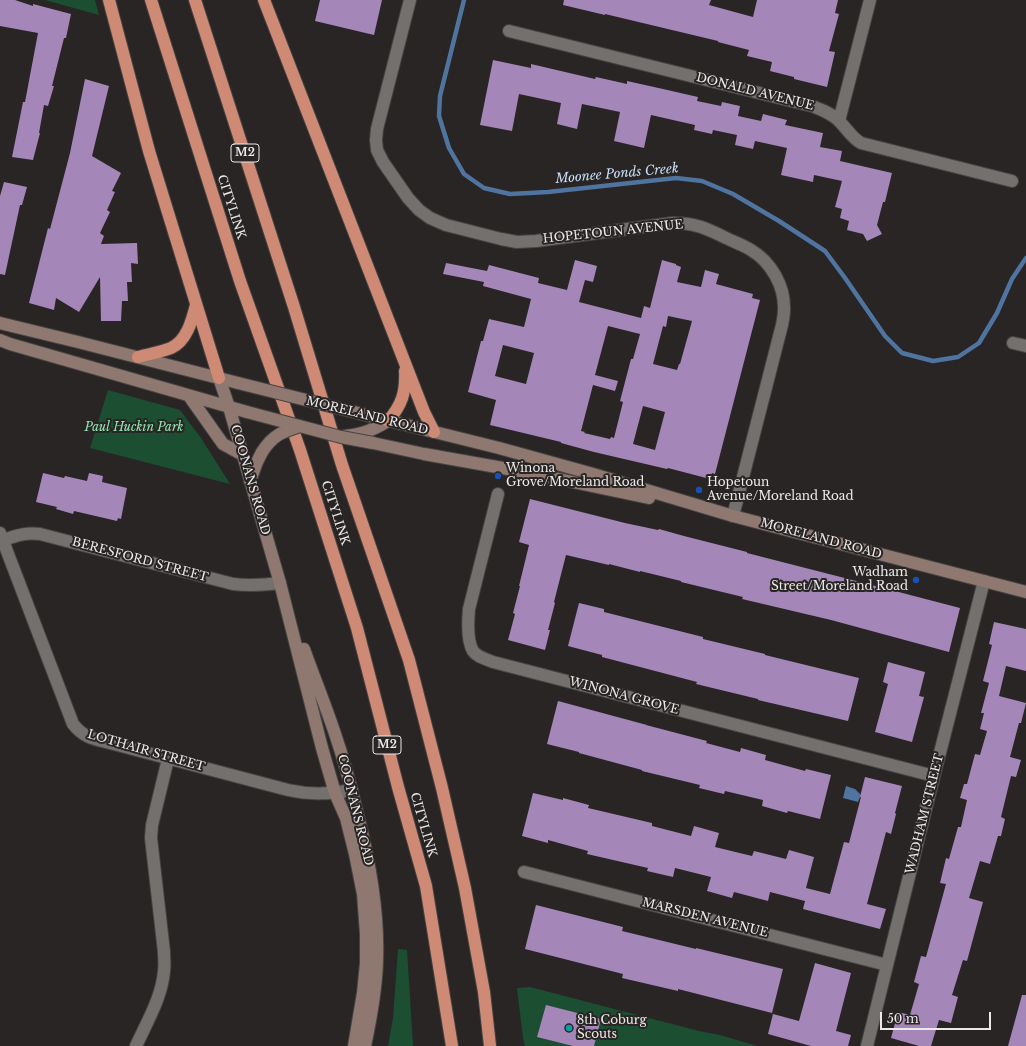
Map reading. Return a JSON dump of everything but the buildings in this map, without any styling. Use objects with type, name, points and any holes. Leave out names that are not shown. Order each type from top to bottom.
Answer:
[{"type":"highway","points":[[109,0],[149,151],[219,378]]},
{"type":"highway","name":"CITYLINK","points":[[151,0],[240,281],[300,450],[357,628],[398,787],[426,886],[452,1046]]},
{"type":"highway","name":"CITYLINK","points":[[195,0],[294,307],[342,465],[409,660],[442,788],[465,888],[484,992],[490,1046]]},
{"type":"highway","points":[[264,0],[424,412],[434,432]]},
{"type":"highway","points":[[138,357],[166,350],[179,343],[185,336],[192,321],[196,304]]},
{"type":"highway","points":[[388,421],[396,413],[401,402],[406,380],[405,368],[397,341]]},
{"type":"main road","name":"MORELAND ROAD","points":[[0,323],[238,383],[373,423],[388,421],[499,448],[593,474],[733,516],[1026,592]]},
{"type":"main road","name":"MORELAND ROAD","points":[[0,340],[189,396],[341,437],[418,453],[525,472],[733,516]]},
{"type":"main road","name":"COONANS ROAD","points":[[219,378],[230,407],[280,583],[320,740],[335,793],[346,818],[355,854],[363,894],[366,934],[366,962],[363,993],[354,1046]]},
{"type":"main road","points":[[189,396],[223,444],[243,455]]},
{"type":"main road","points":[[341,437],[361,434],[373,423]]},
{"type":"main road","points":[[250,481],[262,452],[274,437],[300,426]]},
{"type":"main road","name":"COONANS ROAD","points":[[280,583],[338,742],[367,851],[373,886],[377,962],[374,993],[364,1046]]},
{"type":"street","name":"HOPETOUN AVENUE","points":[[410,0],[377,129],[376,140],[377,150],[383,162],[408,198],[419,210],[430,218],[446,225],[517,242],[544,240],[673,223],[693,224],[706,228],[751,250],[761,257],[778,279],[784,309],[782,325],[733,516]]},
{"type":"street","points":[[839,121],[870,0]]},
{"type":"street","name":"DONALD AVENUE","points":[[509,31],[812,106],[828,113],[839,121],[853,137],[861,143],[1012,181]]},
{"type":"street","points":[[1013,343],[1026,346]]},
{"type":"street","name":"WINONA GROVE","points":[[498,494],[468,620],[470,642],[473,651],[477,655],[493,662],[934,776]]},
{"type":"street","name":"BERESFORD STREET","points":[[1,537],[30,533],[40,534],[233,584],[262,585],[280,583]]},
{"type":"street","name":"LOTHAIR STREET","points":[[1,537],[73,724],[85,736],[302,793],[325,794],[352,790]]},
{"type":"street","name":"WADHAM STREET","points":[[867,1046],[984,581]]},
{"type":"street","points":[[136,1046],[155,1003],[162,984],[164,970],[164,952],[151,838],[152,826],[168,759]]},
{"type":"street","name":"MARSDEN AVENUE","points":[[524,872],[887,965]]},
{"type":"green space","points":[[45,0],[95,0],[99,15]]},
{"type":"green space","name":"Paul Huckin Park","points":[[108,390],[180,410],[201,438],[230,484],[90,448]]},
{"type":"green space","points":[[398,949],[407,950],[413,1046],[388,1046],[393,1018]]},
{"type":"green space","points":[[530,987],[699,1031],[720,1035],[757,1046],[525,1046],[517,988]]},
{"type":"water","points":[[846,786],[855,789],[861,795],[858,802],[843,798]]},
{"type":"waterway","name":"Moonee Ponds Creek","points":[[464,0],[440,96],[439,116],[449,148],[464,174],[484,188],[510,194],[548,192],[676,178],[702,181],[733,194],[779,221],[825,251],[885,336],[902,353],[933,361],[958,357],[979,343],[997,313],[1012,279],[1026,258]]},
{"type":"place","name":"Winona Grove/Moreland Road","points":[[498,476]]},
{"type":"place","name":"Hopetoun Avenue/Moreland Road","points":[[699,490]]},
{"type":"place","name":"Wadham Street/Moreland Road","points":[[916,580]]},
{"type":"place","name":"8th Coburg Scouts","points":[[569,1028]]}]
